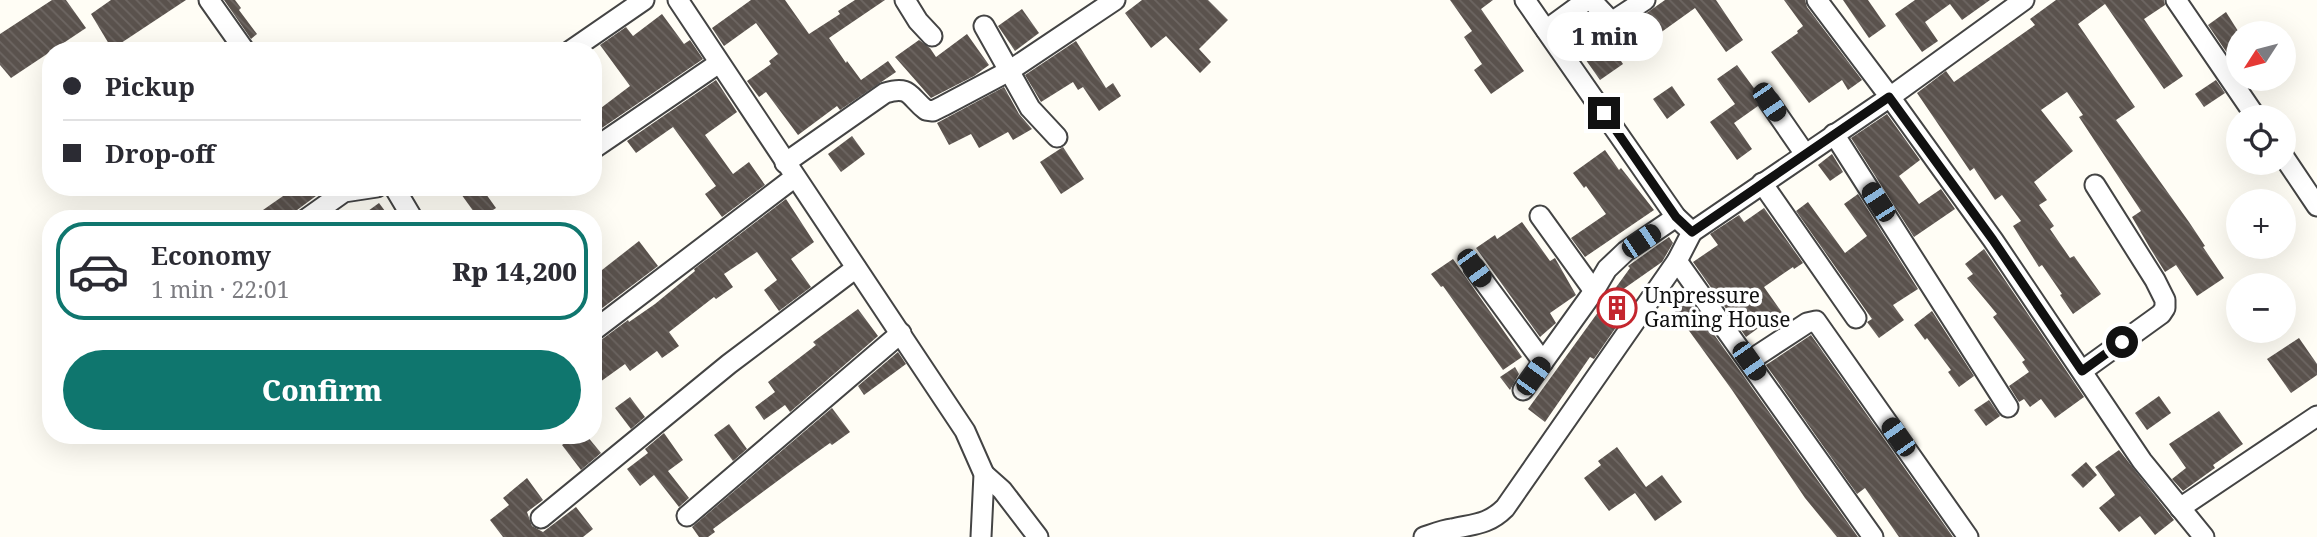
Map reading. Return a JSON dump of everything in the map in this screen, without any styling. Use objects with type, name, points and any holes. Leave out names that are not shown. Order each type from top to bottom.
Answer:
[{"type":"street","points":[[209,0],[239,42]]},
{"type":"street","points":[[583,42],[644,0]]},
{"type":"street","points":[[678,0],[901,333],[964,431],[984,474],[1002,490],[1038,537]]},
{"type":"street","points":[[905,0],[918,21],[932,36]]},
{"type":"street","points":[[602,324],[885,93],[902,90],[915,97],[919,105],[926,110],[933,111],[1009,71],[1115,0]]},
{"type":"street","points":[[1525,0],[1676,217],[1692,232]]},
{"type":"street","points":[[1546,30],[1589,0],[1614,21],[1645,0]]},
{"type":"street","points":[[1816,0],[1993,240],[2142,461],[2204,537]]},
{"type":"street","points":[[1424,537],[1452,528],[1473,527],[1505,508],[1677,261],[1692,232],[1889,97],[2024,0]]},
{"type":"street","points":[[2176,0],[2248,105]]},
{"type":"street","points":[[984,26],[1030,108],[1057,137]]},
{"type":"street","points":[[602,143],[719,63]]},
{"type":"street","points":[[1769,102],[1805,154]]},
{"type":"street","points":[[1835,134],[2008,407]]},
{"type":"street","points":[[2296,175],[2317,206]]},
{"type":"street","points":[[1762,183],[1856,318]]},
{"type":"street","points":[[2082,371],[2161,314],[2165,308],[2165,300],[2155,279],[2095,185]]},
{"type":"street","points":[[317,210],[334,196]]},
{"type":"street","points":[[1540,216],[1594,291]]},
{"type":"street","points":[[1523,390],[1613,262],[1676,217]]},
{"type":"street","points":[[1677,261],[1873,537]]},
{"type":"street","points":[[541,518],[729,363],[856,268]]},
{"type":"street","points":[[1474,268],[1543,362]]},
{"type":"street","points":[[1749,361],[1807,323],[1816,321],[1968,537]]},
{"type":"street","points":[[687,516],[901,333]]},
{"type":"street","points":[[2180,508],[2317,416]]},
{"type":"street","points":[[981,537],[984,474]]},
{"type":"building","points":[[52,0],[66,0],[86,28],[65,42],[42,42],[42,57],[11,78],[0,65],[0,34]]},
{"type":"building","points":[[111,0],[186,0],[123,42],[108,42],[91,14]]},
{"type":"building","points":[[224,0],[235,0],[241,8],[239,10],[257,34],[251,39]]},
{"type":"building","points":[[751,0],[785,0],[809,34],[840,14],[838,11],[855,0],[885,0],[829,38],[861,80],[888,61],[896,72],[840,110],[837,106],[798,135],[766,92],[759,97],[747,81],[771,64],[769,61],[778,54],[756,23],[724,46],[712,28]]},
{"type":"building","points":[[1142,0],[1208,0],[1228,20],[1199,49],[1211,62],[1200,73],[1166,36],[1151,48],[1125,13]]},
{"type":"building","points":[[1450,0],[1493,0],[1481,9],[1524,71],[1491,94],[1474,70],[1482,64],[1464,37],[1472,31]]},
{"type":"building","points":[[1665,0],[1716,0],[1743,40],[1726,52],[1695,8],[1621,61],[1623,64],[1600,80],[1563,32],[1588,15],[1607,41]]},
{"type":"building","points":[[1784,0],[1805,0],[1807,7],[1862,80],[1848,90],[1842,80],[1809,103],[1771,52],[1798,33],[1803,26]]},
{"type":"building","points":[[1843,0],[1868,0],[1886,26],[1869,38]]},
{"type":"building","points":[[1915,0],[1990,0],[1962,20],[1950,4],[1925,22],[1938,41],[1922,52],[1895,14]]},
{"type":"building","points":[[2056,0],[2164,0],[2165,5],[2144,19],[2183,76],[2164,89],[2105,4],[2078,24],[2135,107],[2116,120],[2189,222],[2224,278],[2197,296],[2176,265],[2165,272],[2132,217],[2141,211],[2079,117],[2083,115],[2067,92],[2041,110],[2073,151],[2034,182],[2047,200],[2039,205],[2054,226],[2050,229],[2070,258],[2074,256],[2101,294],[2073,314],[2060,295],[2062,294],[2042,265],[2039,267],[2013,226],[2021,221],[2002,195],[1995,200],[1974,168],[1970,171],[1917,93],[1946,71],[1954,82],[2035,25],[2030,19]]},
{"type":"building","points":[[1022,9],[1039,33],[1015,51],[998,26]]},
{"type":"building","points":[[2226,12],[2232,21],[2226,21],[2226,51],[2208,25]]},
{"type":"building","points":[[662,14],[684,44],[690,40],[703,59],[602,128],[602,107],[630,86],[602,48],[602,44],[626,27],[633,36]]},
{"type":"building","points":[[967,34],[989,65],[974,76],[931,98],[895,57],[919,40],[930,48],[936,57]]},
{"type":"building","points":[[1076,41],[1106,88],[1113,83],[1121,96],[1099,111],[1083,87],[1078,90],[1073,82],[1041,102],[1025,75]]},
{"type":"building","points":[[1737,65],[1759,95],[1758,106],[1734,123],[1752,149],[1737,160],[1710,122],[1735,104],[1717,79]]},
{"type":"building","points":[[716,80],[737,112],[705,135],[733,174],[749,162],[765,185],[722,217],[705,194],[716,186],[673,127],[636,153],[627,141]]},
{"type":"building","points":[[2216,80],[2225,93],[2204,107],[2195,94]]},
{"type":"building","points":[[1672,86],[1685,105],[1667,119],[1653,99]]},
{"type":"building","points":[[1004,87],[1019,114],[1032,129],[1013,140],[1008,132],[979,148],[971,134],[949,145],[937,123]]},
{"type":"building","points":[[1887,114],[1920,160],[1899,176],[1919,204],[1941,189],[1955,209],[1914,237],[1851,138]]},
{"type":"building","points":[[852,136],[865,154],[841,172],[828,154]]},
{"type":"building","points":[[1063,147],[1084,179],[1061,194],[1040,162]]},
{"type":"building","points":[[1605,150],[1654,210],[1585,257],[1571,238],[1606,214],[1573,173]]},
{"type":"building","points":[[1832,154],[1843,172],[1830,181],[1818,165]]},
{"type":"building","points":[[1858,194],[1918,289],[1893,305],[1904,320],[1879,338],[1867,322],[1872,319],[1796,211],[1808,202],[1845,253],[1867,236],[1844,204]]},
{"type":"building","points":[[283,196],[316,196],[297,210],[263,210]]},
{"type":"building","points":[[462,196],[487,196],[496,208],[493,210],[473,210]]},
{"type":"building","points":[[786,199],[814,242],[791,259],[811,287],[779,311],[764,290],[777,280],[757,252],[724,274],[733,287],[716,299],[714,297],[669,332],[679,346],[662,358],[657,351],[630,371],[625,364],[602,381],[602,339],[655,304],[695,271],[694,269]]},
{"type":"building","points":[[379,203],[384,210],[369,210]]},
{"type":"building","points":[[1764,208],[1803,263],[1764,287],[1788,321],[1774,330],[1768,321],[1746,337],[1693,262],[1718,245],[1710,234],[1739,215],[1744,222]]},
{"type":"building","points":[[1522,222],[1550,261],[1555,258],[1576,295],[1550,313],[1556,323],[1540,337],[1476,248],[1495,235],[1497,239]]},
{"type":"building","points":[[1669,237],[1673,243],[1662,262],[1622,290],[1635,300],[1594,359],[1590,357],[1545,422],[1528,409],[1630,268],[1628,266]]},
{"type":"building","points":[[639,241],[658,266],[602,308],[602,270]]},
{"type":"building","points":[[1984,249],[2084,397],[2055,418],[2041,399],[2030,407],[2024,399],[2019,402],[2009,386],[2029,372],[2022,362],[2025,360],[1993,317],[1997,314],[1967,278],[1973,274],[1965,264]]},
{"type":"building","points":[[1453,259],[1522,357],[1503,370],[1443,286],[1441,287],[1431,274]]},
{"type":"building","points":[[1681,288],[1858,537],[1837,537],[1805,498],[1666,299]]},
{"type":"building","points":[[858,309],[878,336],[790,412],[785,405],[764,420],[755,407],[775,392],[768,382],[816,345],[813,342]]},
{"type":"building","points":[[1932,311],[1974,376],[1959,387],[1948,372],[1951,370],[1914,325]]},
{"type":"building","points":[[1811,335],[1953,537],[1899,537],[1865,488],[1857,494],[1766,365]]},
{"type":"building","points":[[2299,338],[2317,364],[2317,375],[2291,393],[2267,359],[2291,343],[2296,343]]},
{"type":"building","points":[[898,352],[906,364],[864,395],[858,386]]},
{"type":"building","points":[[1515,367],[1519,374],[1510,390],[1500,377]]},
{"type":"building","points":[[2159,396],[2171,413],[2147,430],[2135,413]]},
{"type":"building","points":[[630,397],[645,417],[631,429],[615,408]]},
{"type":"building","points":[[1989,400],[2000,416],[1986,426],[1974,410]]},
{"type":"building","points":[[832,408],[850,432],[795,468],[713,529],[715,532],[708,537],[699,537],[692,527]]},
{"type":"building","points":[[2219,411],[2243,444],[2183,491],[2172,479],[2186,468],[2169,444]]},
{"type":"building","points":[[729,424],[747,449],[733,461],[714,435]]},
{"type":"building","points":[[664,433],[683,460],[668,471],[689,498],[679,507],[654,475],[640,486],[627,469],[648,453],[645,449]]},
{"type":"building","points":[[594,444],[601,453],[581,470],[562,445]]},
{"type":"building","points":[[1617,447],[1646,487],[1662,475],[1682,502],[1655,521],[1635,493],[1609,511],[1584,478],[1601,465],[1598,461]]},
{"type":"building","points":[[2119,450],[2174,520],[2155,535],[2140,516],[2119,532],[2099,508],[2115,495],[2095,467]]},
{"type":"building","points":[[2086,462],[2097,475],[2083,488],[2071,475]]},
{"type":"building","points":[[527,478],[543,500],[527,512],[532,526],[543,532],[576,507],[593,529],[583,537],[503,537],[490,520],[509,505],[503,498]]},
{"type":"place","name":"Unpressure Gaming House","points":[[1617,308]]},
{"type":"route","points":[[1604,113],[1676,217],[1692,232],[1889,97],[1993,240],[2082,371],[2122,342]]}]
